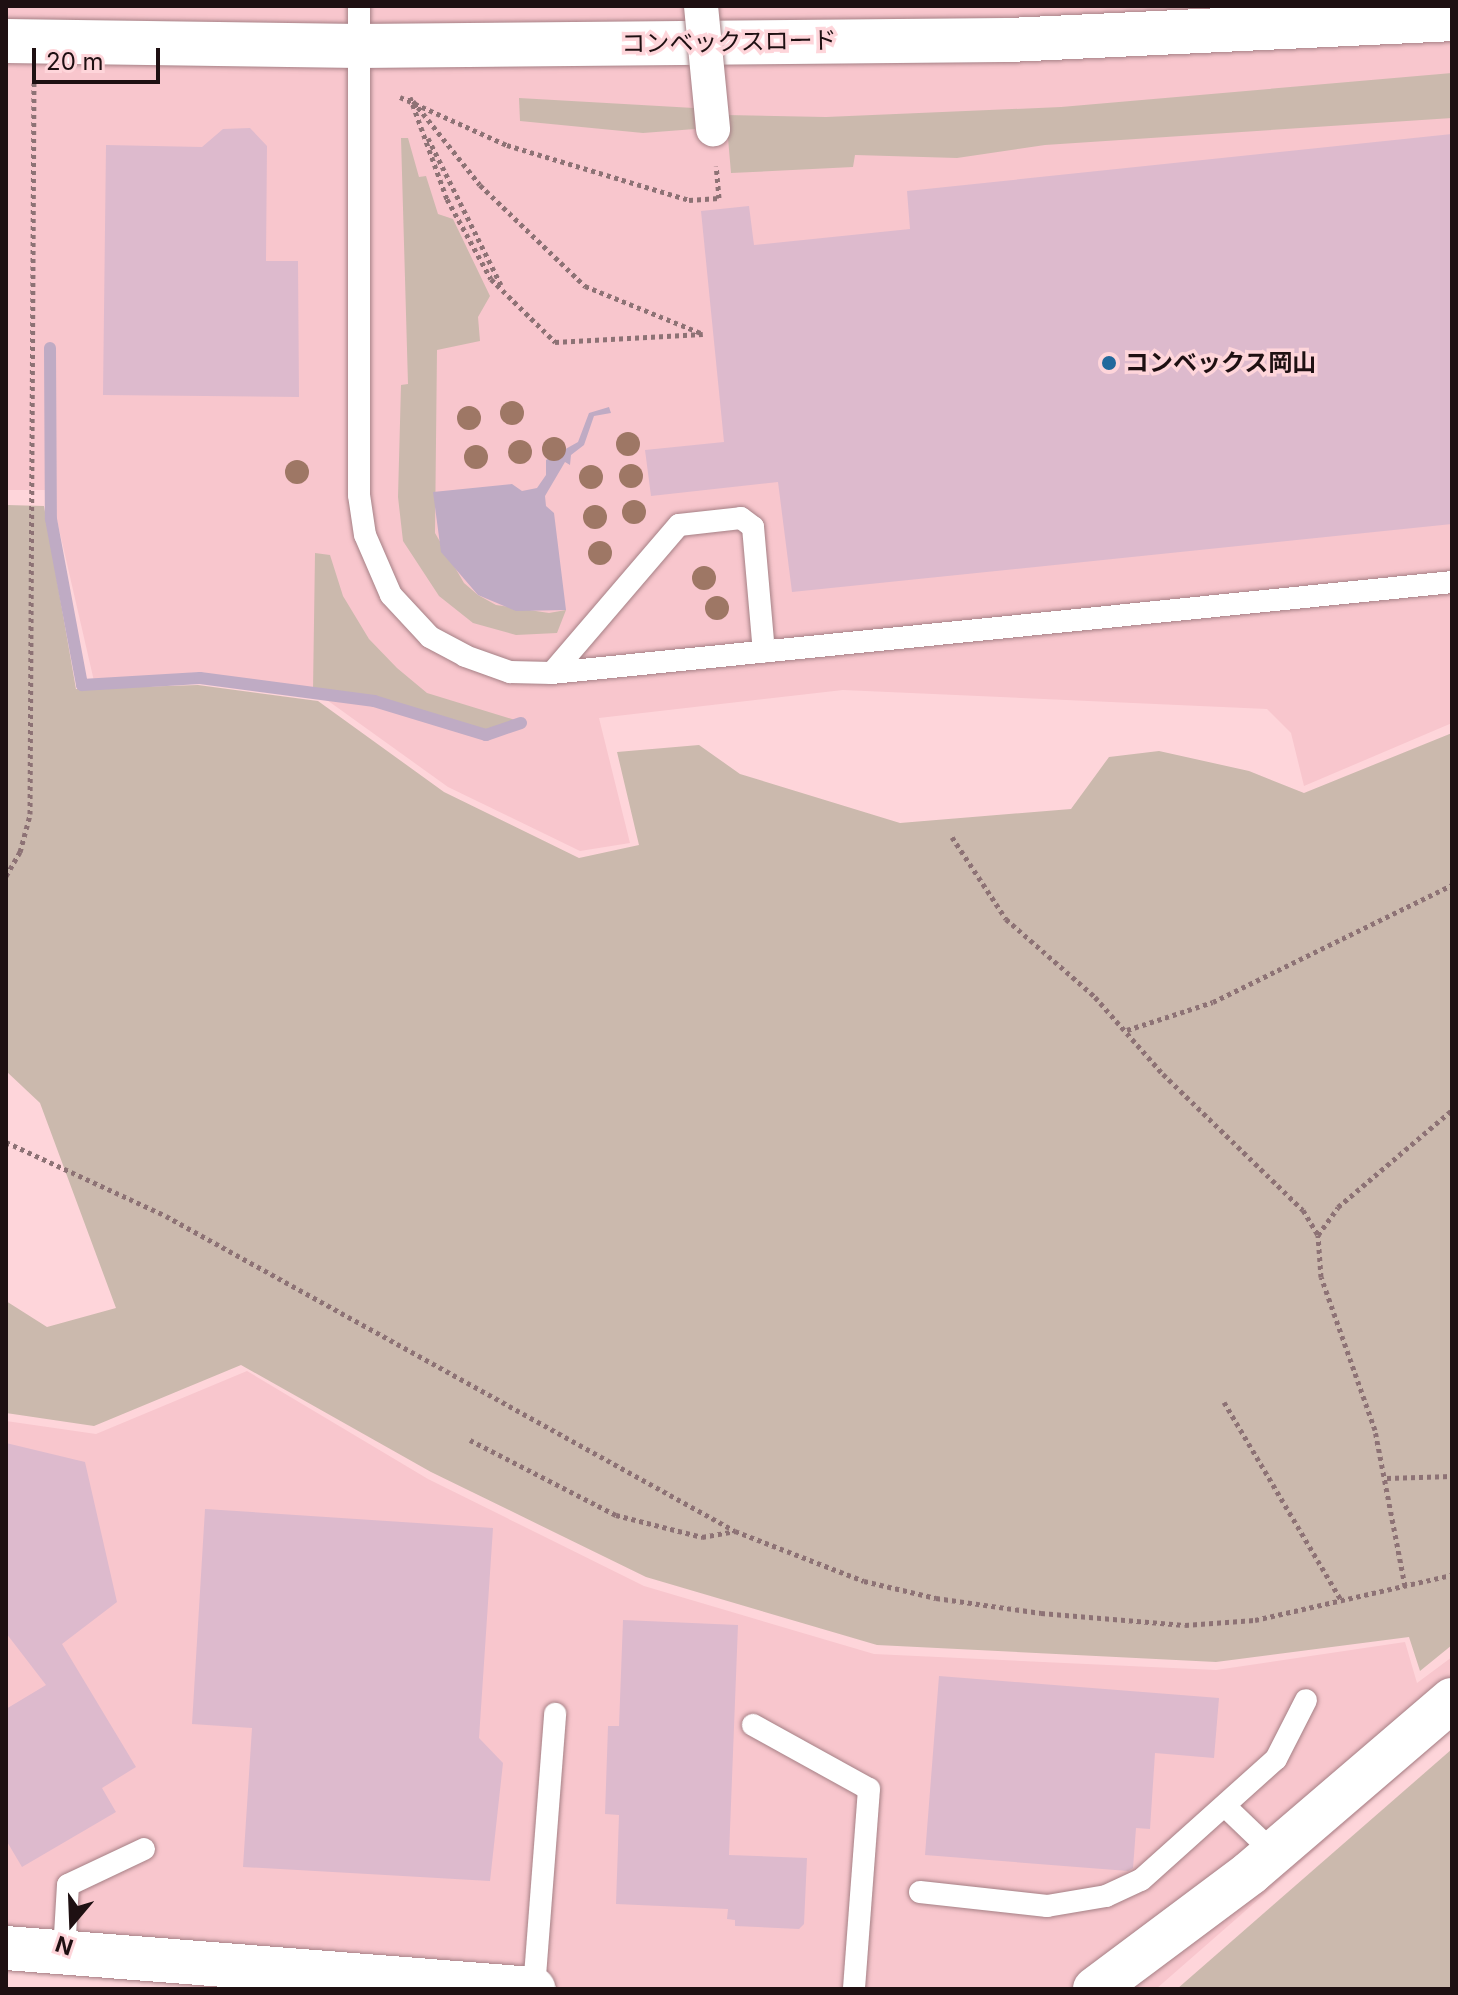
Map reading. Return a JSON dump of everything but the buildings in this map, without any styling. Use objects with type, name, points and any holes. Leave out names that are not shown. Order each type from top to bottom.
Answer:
[{"type":"street","points":[[701,6],[713,129]]},
{"type":"street","name":"コンベックスロード","points":[[21,41],[359,26],[1009,40],[1452,19]]},
{"type":"street","points":[[1095,1989],[1162,1944],[1274,1853],[1452,1700]]},
{"type":"street","points":[[6,1948],[534,1989]]},
{"type":"lane","points":[[359,26],[359,495],[365,535],[391,595],[430,637],[510,672],[552,673],[1452,582]]},
{"type":"lane","points":[[552,673],[679,525],[741,518],[753,527],[764,652]]},
{"type":"lane","points":[[920,1892],[1047,1906],[1106,1896],[1141,1880],[1227,1808],[1276,1759],[1306,1700]]},
{"type":"lane","points":[[534,1989],[555,1714]]},
{"type":"lane","points":[[753,1725],[869,1789],[854,1989]]},
{"type":"lane","points":[[1227,1808],[1274,1853]]},
{"type":"lane","points":[[64,1952],[68,1885],[144,1849]]},
{"type":"path","points":[[6,876],[20,852],[30,814],[21,41]]},
{"type":"path","points":[[400,97],[410,97],[507,145],[689,200],[719,198],[717,179]]},
{"type":"path","points":[[410,97],[480,185],[585,286],[703,334],[555,342],[501,285],[410,97]]},
{"type":"path","points":[[952,837],[992,904],[1127,1030],[1163,1074],[1303,1210],[1318,1235],[1321,1277],[1358,1375],[1387,1478],[1405,1586]]},
{"type":"path","points":[[1127,1030],[1213,1002],[1452,885]]},
{"type":"path","points":[[1318,1235],[1338,1207],[1452,1110]]},
{"type":"path","points":[[6,1142],[166,1216],[735,1531],[864,1581],[936,1598],[1041,1613],[1185,1625],[1255,1620],[1452,1575]]},
{"type":"path","points":[[1224,1402],[1341,1600]]},
{"type":"path","points":[[470,1440],[616,1515],[702,1537],[735,1531]]},
{"type":"path","points":[[1387,1478],[1452,1476]]},
{"type":"shaded area","points":[[6,6],[1452,6],[1452,723],[1304,786],[1291,733],[1267,709],[843,690],[599,718],[630,843],[580,851],[448,787],[313,690],[199,674],[94,681],[50,490],[6,490]]},
{"type":"shaded area","points":[[1452,73],[1452,118],[1045,145],[957,158],[855,155],[853,167],[731,173],[726,115],[826,117],[1061,107]]},
{"type":"shaded area","points":[[519,98],[694,108],[695,129],[643,133],[520,121]]},
{"type":"shaded area","points":[[401,138],[408,138],[419,177],[426,176],[438,214],[453,219],[490,296],[478,317],[480,341],[437,350],[435,533],[464,583],[478,595],[496,605],[549,613],[566,610],[557,633],[516,635],[473,623],[439,596],[403,541],[398,497],[401,385],[408,384]]},
{"type":"shaded area","points":[[609,407],[611,413],[594,416],[584,445],[571,455],[570,465],[565,462],[545,496],[546,506],[554,513],[566,610],[516,611],[478,595],[441,552],[433,492],[512,484],[522,491],[537,488],[546,475],[546,460],[578,442],[589,413]]},
{"type":"shaded area","points":[[7,505],[44,506],[76,689],[198,685],[318,701],[444,792],[579,858],[639,845],[617,752],[699,745],[740,774],[900,823],[1071,809],[1109,757],[1159,751],[1249,771],[1304,793],[1452,733],[1452,1645],[1420,1671],[1409,1637],[1216,1662],[877,1645],[646,1577],[431,1472],[241,1365],[94,1426],[6,1413],[6,1301],[47,1327],[116,1308],[40,1103],[6,1071]]},
{"type":"shaded area","points":[[315,553],[330,555],[343,596],[369,639],[397,668],[427,693],[515,720],[513,725],[484,731],[389,700],[313,690]]},
{"type":"shaded area","points":[[247,1371],[428,1479],[644,1586],[874,1654],[1216,1670],[1405,1642],[1417,1683],[1452,1657],[1452,1730],[1156,1989],[238,1989],[6,1971],[6,1421],[96,1434]]},
{"type":"shaded area","points":[[1452,1749],[1452,1989],[1177,1989]]},
{"type":"waterway","points":[[50,348],[51,519],[82,685],[200,678],[374,701],[486,735],[521,723]]},
{"type":"place","name":"コンベックス岡山","points":[[1109,363]]}]
